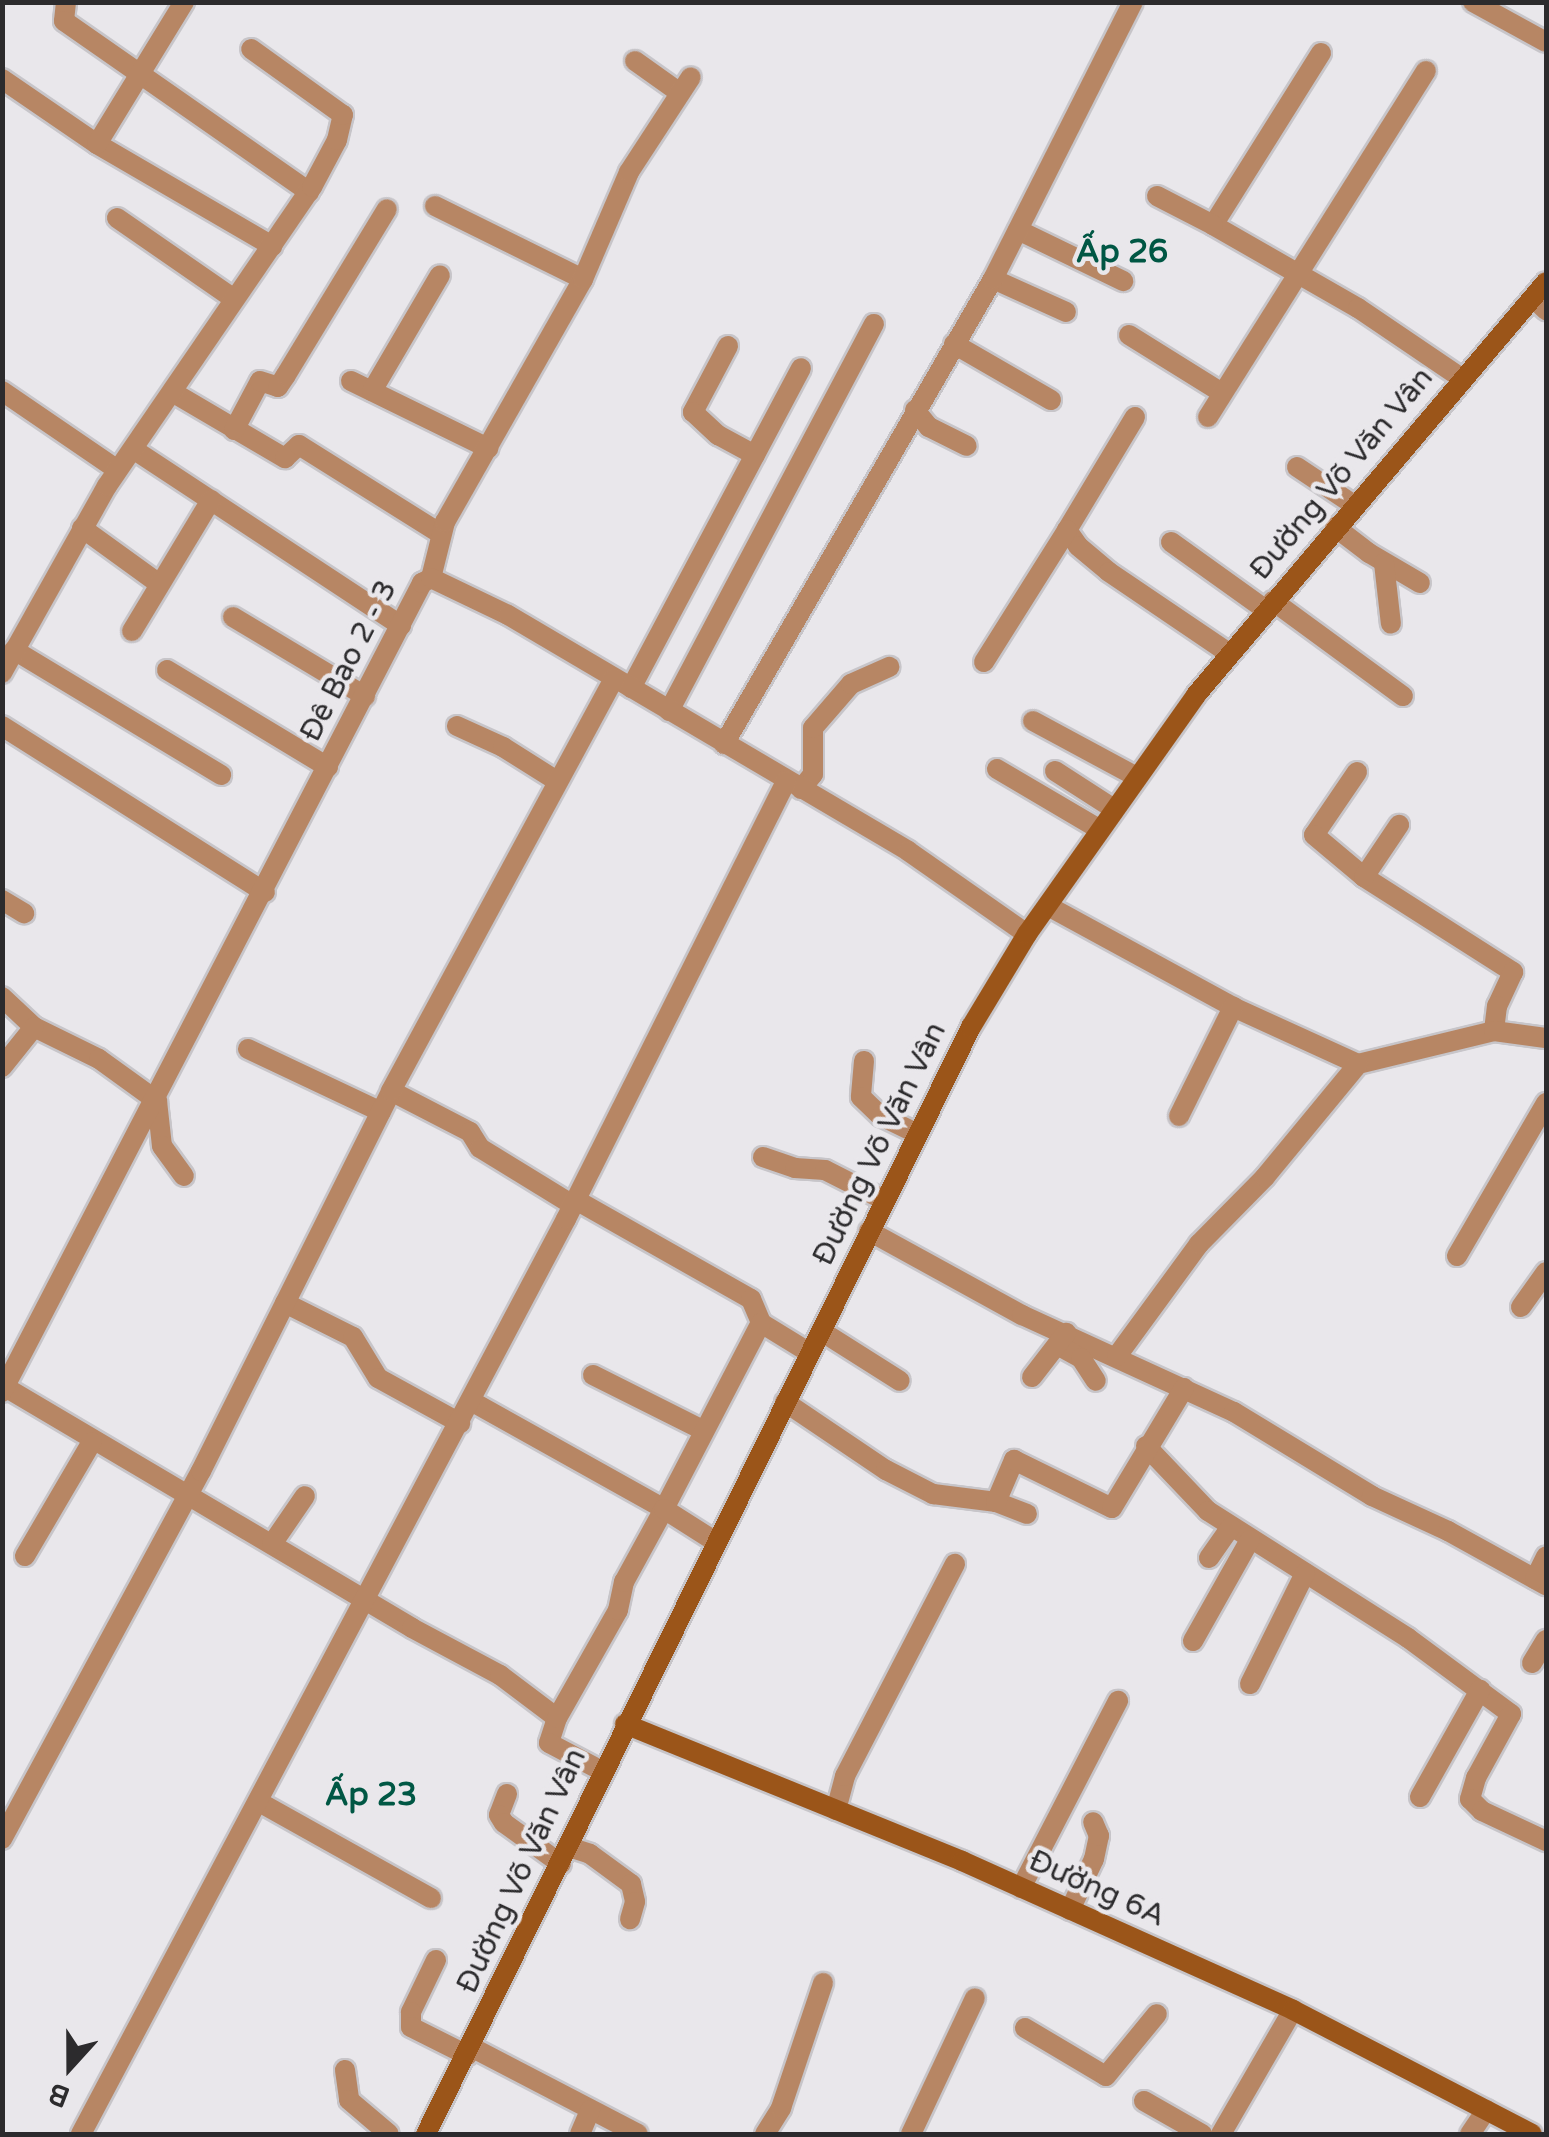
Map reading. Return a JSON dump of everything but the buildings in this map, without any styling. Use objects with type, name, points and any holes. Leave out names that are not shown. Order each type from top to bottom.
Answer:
[{"type":"street","points":[[66,2],[64,21],[309,192]]},
{"type":"street","points":[[97,144],[184,2]]},
{"type":"street","points":[[724,744],[993,279],[1134,2]]},
{"type":"street","points":[[1473,2],[1546,42]]},
{"type":"street","points":[[2,673],[118,470],[309,192],[337,140],[342,115],[251,49]]},
{"type":"street","points":[[1213,226],[1320,53]]},
{"type":"street","points":[[431,578],[441,534],[584,279],[629,172],[686,85],[636,61]]},
{"type":"street","points":[[1208,418],[1426,71]]},
{"type":"street","points":[[2,79],[97,144],[272,246]]},
{"type":"street","points":[[1157,196],[1297,274],[1462,379]]},
{"type":"street","points":[[435,206],[584,279]]},
{"type":"street","points":[[234,430],[260,381],[278,386],[296,361],[388,209]]},
{"type":"street","points":[[117,218],[234,299]]},
{"type":"street","points":[[1018,230],[1123,282]]},
{"type":"street","points":[[372,391],[440,275]]},
{"type":"street","points":[[993,279],[1066,312]]},
{"type":"street","name":"Đường Võ Văn Vân","points":[[426,2134],[971,1027],[1099,829],[1230,654],[1462,379],[1542,296]]},
{"type":"street","points":[[669,711],[874,324]]},
{"type":"street","points":[[1129,336],[1222,394]]},
{"type":"street","points":[[954,344],[1051,400]]},
{"type":"street","points":[[728,346],[693,412],[718,435],[755,455]]},
{"type":"street","points":[[2,1839],[187,1495],[391,1092],[556,781],[623,683],[801,368]]},
{"type":"street","points":[[351,381],[488,448]]},
{"type":"street","points":[[2,391],[118,470]]},
{"type":"street","points":[[174,393],[284,458],[300,446],[441,534]]},
{"type":"street","points":[[915,410],[928,427],[967,446]]},
{"type":"street","points":[[984,662],[1135,416]]},
{"type":"street","points":[[133,449],[400,626]]},
{"type":"street","points":[[1297,467],[1354,504]]},
{"type":"street","points":[[132,631],[211,500]]},
{"type":"street","points":[[1335,526],[1384,564],[1420,583]]},
{"type":"street","points":[[82,528],[158,583]]},
{"type":"street","points":[[1067,530],[1078,546],[1110,572],[1230,654]]},
{"type":"street","points":[[1171,542],[1403,696]]},
{"type":"street","points":[[1384,564],[1391,624]]},
{"type":"street","name":"Đê Bao 2 - 3","points":[[4,1390],[422,583],[431,578],[508,615],[908,852],[1028,934]]},
{"type":"street","points":[[233,616],[365,696]]},
{"type":"street","points":[[14,650],[221,775]]},
{"type":"street","points":[[80,2134],[460,1423],[794,785],[813,774],[812,728],[850,684],[890,667]]},
{"type":"street","points":[[167,670],[328,767]]},
{"type":"street","points":[[1034,721],[1137,777]]},
{"type":"street","points":[[2,726],[265,892]]},
{"type":"street","points":[[457,726],[503,747],[556,781]]},
{"type":"street","points":[[997,770],[1099,829]]},
{"type":"street","points":[[1056,771],[1114,809]]},
{"type":"street","points":[[1357,772],[1314,835],[1364,876],[1513,972],[1497,1006],[1494,1032]]},
{"type":"street","points":[[1364,876],[1399,825]]},
{"type":"street","points":[[2,900],[24,913]]},
{"type":"street","points":[[1048,906],[1233,1008],[1358,1064]]},
{"type":"street","points":[[2,997],[34,1027],[98,1059],[157,1101],[162,1146],[184,1176]]},
{"type":"street","points":[[1178,1116],[1233,1008]]},
{"type":"street","points":[[2,1067],[34,1027]]},
{"type":"street","points":[[1117,1356],[1200,1244],[1265,1177],[1358,1064],[1494,1032],[1546,1038]]},
{"type":"street","points":[[248,1049],[381,1112]]},
{"type":"street","points":[[864,1061],[861,1097],[880,1116],[918,1134]]},
{"type":"street","points":[[391,1092],[470,1132],[480,1148],[751,1300],[761,1323],[810,1353]]},
{"type":"street","points":[[1456,1256],[1546,1103]]},
{"type":"street","points":[[763,1156],[795,1168],[825,1170],[884,1200]]},
{"type":"street","points":[[869,1231],[1062,1340],[1081,1358],[1096,1381]]},
{"type":"street","points":[[1520,1307],[1546,1272]]},
{"type":"street","points":[[285,1302],[353,1337],[378,1378],[460,1423]]},
{"type":"street","points":[[602,1771],[549,1743],[558,1718],[618,1610],[624,1582],[761,1323]]},
{"type":"street","points":[[821,1331],[900,1382]]},
{"type":"street","points":[[1062,1340],[1117,1356],[1234,1412],[1372,1496],[1448,1531],[1541,1582],[1546,1556]]},
{"type":"street","points":[[1032,1378],[1062,1340]]},
{"type":"street","points":[[592,1375],[703,1430]]},
{"type":"street","points":[[996,1502],[1014,1460],[1112,1508],[1184,1388]]},
{"type":"street","points":[[4,1390],[500,1675],[558,1718]]},
{"type":"street","points":[[470,1401],[664,1508],[716,1542]]},
{"type":"street","points":[[786,1402],[886,1470],[933,1494],[996,1502],[1026,1514]]},
{"type":"street","points":[[25,1556],[92,1442]]},
{"type":"street","points":[[1146,1446],[1208,1511],[1408,1638],[1511,1714],[1476,1778],[1470,1799],[1482,1811],[1546,1841]]},
{"type":"street","points":[[272,1544],[305,1496]]},
{"type":"street","points":[[1210,1558],[1231,1527]]},
{"type":"street","points":[[1192,1642],[1250,1540]]},
{"type":"street","points":[[836,1810],[845,1776],[956,1564]]},
{"type":"street","points":[[1250,1684],[1305,1573]]},
{"type":"street","points":[[1532,1663],[1546,1640]]},
{"type":"street","points":[[1420,1797],[1480,1690]]},
{"type":"street","points":[[1021,1888],[1118,1701]]},
{"type":"street","name":"Đường 6A","points":[[626,1724],[1021,1888],[1293,2010],[1532,2134]]},
{"type":"street","points":[[506,1794],[499,1815],[504,1824],[565,1855],[590,1854],[632,1884],[635,1902],[630,1919]]},
{"type":"street","points":[[259,1802],[431,1898]]},
{"type":"street","points":[[1070,1910],[1094,1859],[1099,1836],[1093,1822]]},
{"type":"street","points":[[436,1960],[412,2012],[410,2027],[469,2051],[638,2134]]},
{"type":"street","points":[[765,2134],[781,2108],[823,1983]]},
{"type":"street","points":[[912,2134],[975,1998]]},
{"type":"street","points":[[1220,2134],[1293,2010]]},
{"type":"street","points":[[1025,2028],[1106,2076],[1157,2014]]},
{"type":"street","points":[[346,2070],[349,2100],[389,2134]]},
{"type":"street","points":[[1144,2101],[1202,2134]]},
{"type":"street","points":[[580,2134],[590,2110]]},
{"type":"street","points":[[1470,2134],[1486,2110]]},
{"type":"district","name":"Ấp 26","points":[[1122,252]]},
{"type":"district","name":"Ấp 23","points":[[371,1795]]}]
